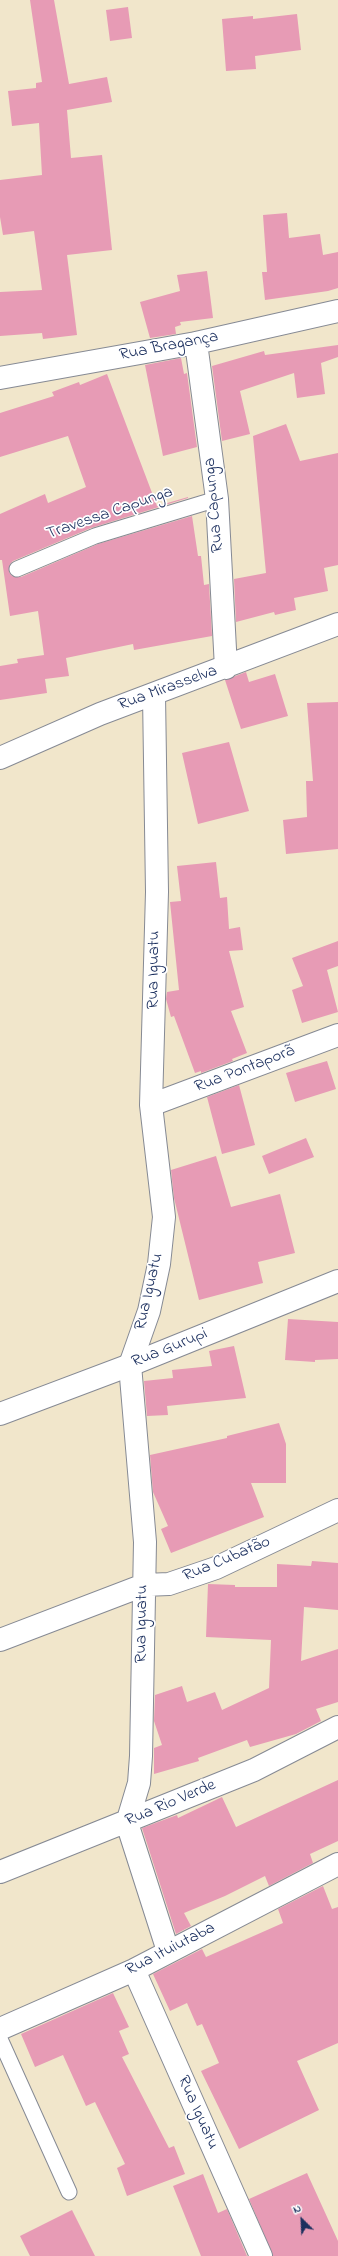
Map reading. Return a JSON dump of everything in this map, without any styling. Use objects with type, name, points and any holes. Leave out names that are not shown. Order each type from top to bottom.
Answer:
[{"type":"street","name":"Rua Bragança","points":[[0,378],[196,343],[338,311]]},
{"type":"street","name":"Rua Capunga","points":[[196,343],[217,499],[226,668]]},
{"type":"street","name":"Rua Mirasselva","points":[[0,758],[100,714],[226,668],[338,624]]},
{"type":"street","name":"Rua Iguatu","points":[[127,1823],[139,1783],[141,1756],[145,1542],[130,1365],[149,1311],[158,1264],[164,1217],[151,1105],[157,892],[154,695]]},
{"type":"street","name":"Rua Pontaporã","points":[[151,1105],[338,1035]]},
{"type":"street","name":"Rua Gurupi","points":[[0,1414],[130,1365],[338,1281]]},
{"type":"street","name":"Rua Cubatão","points":[[0,1640],[144,1585],[169,1584],[216,1568],[338,1510]]},
{"type":"street","name":"Rua Rio Verde","points":[[0,1872],[127,1823],[254,1770],[338,1728]]},
{"type":"street","points":[[127,1823],[168,1951]]},
{"type":"street","name":"Rua Ituiutaba","points":[[0,2029],[134,1970],[338,1864]]},
{"type":"street","name":"Rua Iguatu","points":[[134,1970],[261,2256]]},
{"type":"lane","name":"Travessa Capunga","points":[[17,569],[95,536],[217,499]]},
{"type":"lane","points":[[0,2039],[69,2192]]},
{"type":"building","points":[[30,0],[54,0],[69,84],[107,77],[112,102],[67,110],[71,158],[102,155],[112,250],[67,255],[77,335],[43,339],[42,333],[0,336],[0,292],[42,290],[34,231],[3,235],[0,217],[0,180],[42,175],[39,123],[12,126],[8,91],[36,88],[36,83],[42,82]]},
{"type":"building","points":[[128,7],[132,38],[110,41],[106,10]]},
{"type":"building","points":[[297,14],[301,50],[255,56],[256,69],[226,71],[222,19],[253,16],[253,19]]},
{"type":"building","points":[[287,213],[289,238],[320,234],[323,255],[338,252],[338,288],[328,291],[265,300],[262,272],[267,272],[263,215]]},
{"type":"building","points":[[207,271],[213,318],[180,322],[181,325],[175,327],[176,334],[150,338],[140,302],[180,291],[177,275]]},
{"type":"building","points":[[338,345],[338,357],[321,363],[325,394],[297,398],[294,373],[240,391],[250,434],[222,441],[212,366],[264,351],[265,355]]},
{"type":"building","points":[[181,358],[184,374],[187,373],[197,447],[163,456],[145,365]]},
{"type":"building","points":[[107,374],[157,506],[188,498],[91,528],[13,561],[10,564],[9,572],[12,576],[21,577],[98,544],[192,516],[198,556],[201,556],[204,585],[209,584],[212,636],[134,650],[133,644],[66,658],[69,676],[45,679],[47,693],[0,700],[0,666],[18,663],[17,659],[44,655],[38,611],[10,616],[2,560],[0,560],[0,514],[45,494],[48,503],[86,487],[68,436],[0,457],[0,413],[54,396],[52,392],[79,382],[80,385]]},
{"type":"building","points":[[286,424],[300,461],[338,453],[338,565],[324,568],[328,591],[294,598],[296,610],[275,615],[274,612],[236,622],[234,579],[266,573],[253,436]]},
{"type":"building","points":[[246,672],[249,682],[275,674],[288,716],[241,729],[225,680]]},
{"type":"building","points":[[338,702],[338,849],[286,854],[283,820],[307,817],[306,781],[313,781],[307,703]]},
{"type":"building","points":[[229,742],[249,811],[198,824],[182,753]]},
{"type":"building","points":[[216,862],[220,898],[227,897],[229,929],[240,927],[243,950],[229,951],[244,1007],[231,1011],[247,1053],[232,1059],[233,1061],[201,1073],[201,1071],[195,1073],[174,1016],[171,1017],[166,999],[167,992],[179,990],[170,902],[181,901],[177,866]]},
{"type":"building","points":[[338,941],[338,966],[327,970],[338,1012],[302,1023],[292,990],[303,986],[292,958]]},
{"type":"building","points":[[327,1061],[336,1089],[295,1102],[286,1073]]},
{"type":"building","points":[[239,1085],[255,1145],[222,1154],[207,1097]]},
{"type":"building","points":[[306,1138],[314,1157],[269,1174],[262,1156]]},
{"type":"building","points":[[216,1156],[231,1207],[280,1194],[295,1253],[258,1262],[263,1283],[199,1300],[174,1198],[171,1170]]},
{"type":"building","points":[[288,1319],[338,1322],[338,1359],[315,1360],[315,1362],[285,1360]]},
{"type":"building","points":[[234,1346],[246,1398],[167,1406],[168,1415],[147,1416],[144,1381],[173,1378],[172,1370],[212,1366],[209,1351]]},
{"type":"building","points":[[279,1423],[286,1444],[286,1483],[251,1483],[264,1517],[171,1553],[161,1529],[168,1526],[153,1492],[150,1455],[227,1438],[227,1436]]},
{"type":"building","points":[[312,1561],[338,1563],[338,1610],[304,1607],[301,1661],[338,1649],[338,1702],[316,1709],[321,1721],[296,1734],[250,1747],[247,1740],[198,1758],[199,1761],[154,1774],[154,1748],[162,1745],[154,1721],[155,1695],[182,1686],[187,1702],[215,1692],[222,1710],[269,1688],[271,1640],[206,1637],[208,1584],[235,1585],[235,1587],[277,1587],[277,1564],[311,1566]]},
{"type":"building","points":[[338,1780],[338,1841],[310,1854],[313,1863],[269,1886],[265,1876],[225,1896],[184,1913],[191,1926],[176,1934],[142,1828],[177,1815],[178,1818],[222,1797],[236,1827]]},
{"type":"building","points":[[323,1886],[332,1909],[338,1907],[338,2043],[297,2061],[319,2110],[239,2149],[201,2071],[219,2063],[202,2024],[197,2026],[187,2003],[170,2011],[153,1974],[202,1949],[206,1957],[283,1923],[278,1909]]},
{"type":"building","points":[[113,1993],[129,2027],[119,2031],[129,2054],[122,2057],[169,2148],[174,2146],[185,2174],[127,2196],[117,2168],[125,2164],[95,2102],[86,2106],[63,2055],[35,2067],[21,2034]]},
{"type":"building","points":[[307,2173],[338,2241],[338,2256],[273,2256],[249,2199]]},
{"type":"building","points":[[203,2174],[218,2213],[227,2209],[247,2256],[201,2256],[173,2186]]},
{"type":"building","points":[[72,2210],[95,2256],[30,2256],[20,2236]]}]
